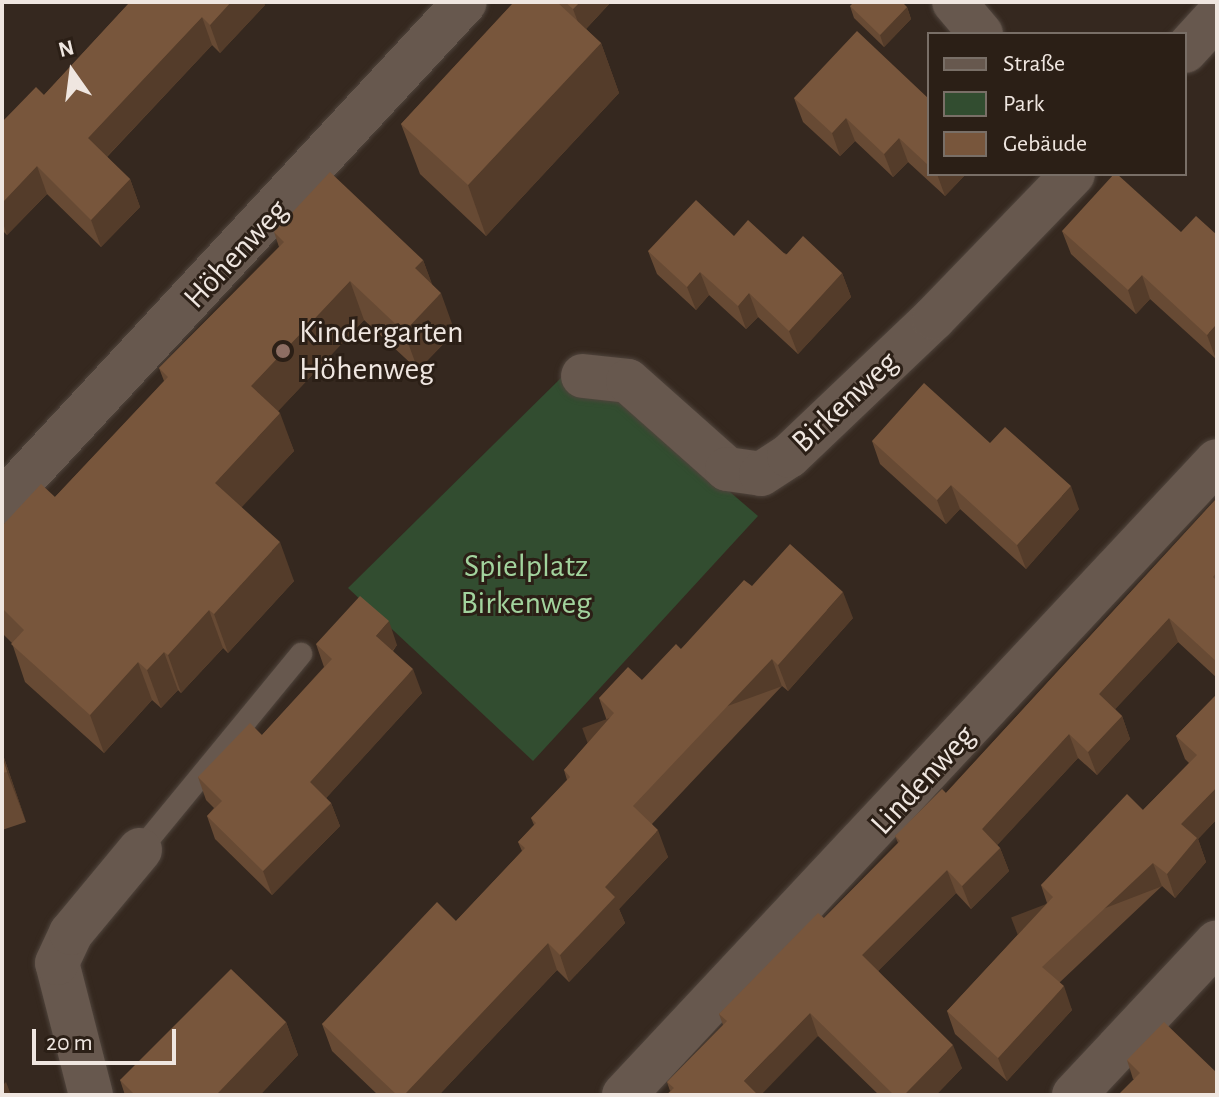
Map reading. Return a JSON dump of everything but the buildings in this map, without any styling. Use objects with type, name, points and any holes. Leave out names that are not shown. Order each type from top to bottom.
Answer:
[{"type":"street","name":"Höhenweg","points":[[2,502],[465,2]]},
{"type":"street","points":[[954,2],[979,32]]},
{"type":"street","points":[[1187,49],[1217,16]]},
{"type":"street","name":"Birkenweg","points":[[583,376],[628,381],[727,469],[761,474],[789,456],[934,318],[1071,176]]},
{"type":"street","name":"Lindenweg","points":[[624,1095],[1217,461]]},
{"type":"street","points":[[91,1095],[57,963],[71,933],[140,850]]},
{"type":"street","points":[[1074,1095],[1217,942]]},
{"type":"lane","points":[[140,850],[301,654]]},
{"type":"green space","name":"Spielplatz Birkenweg","points":[[565,374],[624,401],[758,516],[533,761],[348,588]]},
{"type":"place","name":"Kindergarten Höhenweg","points":[[283,351]]}]
